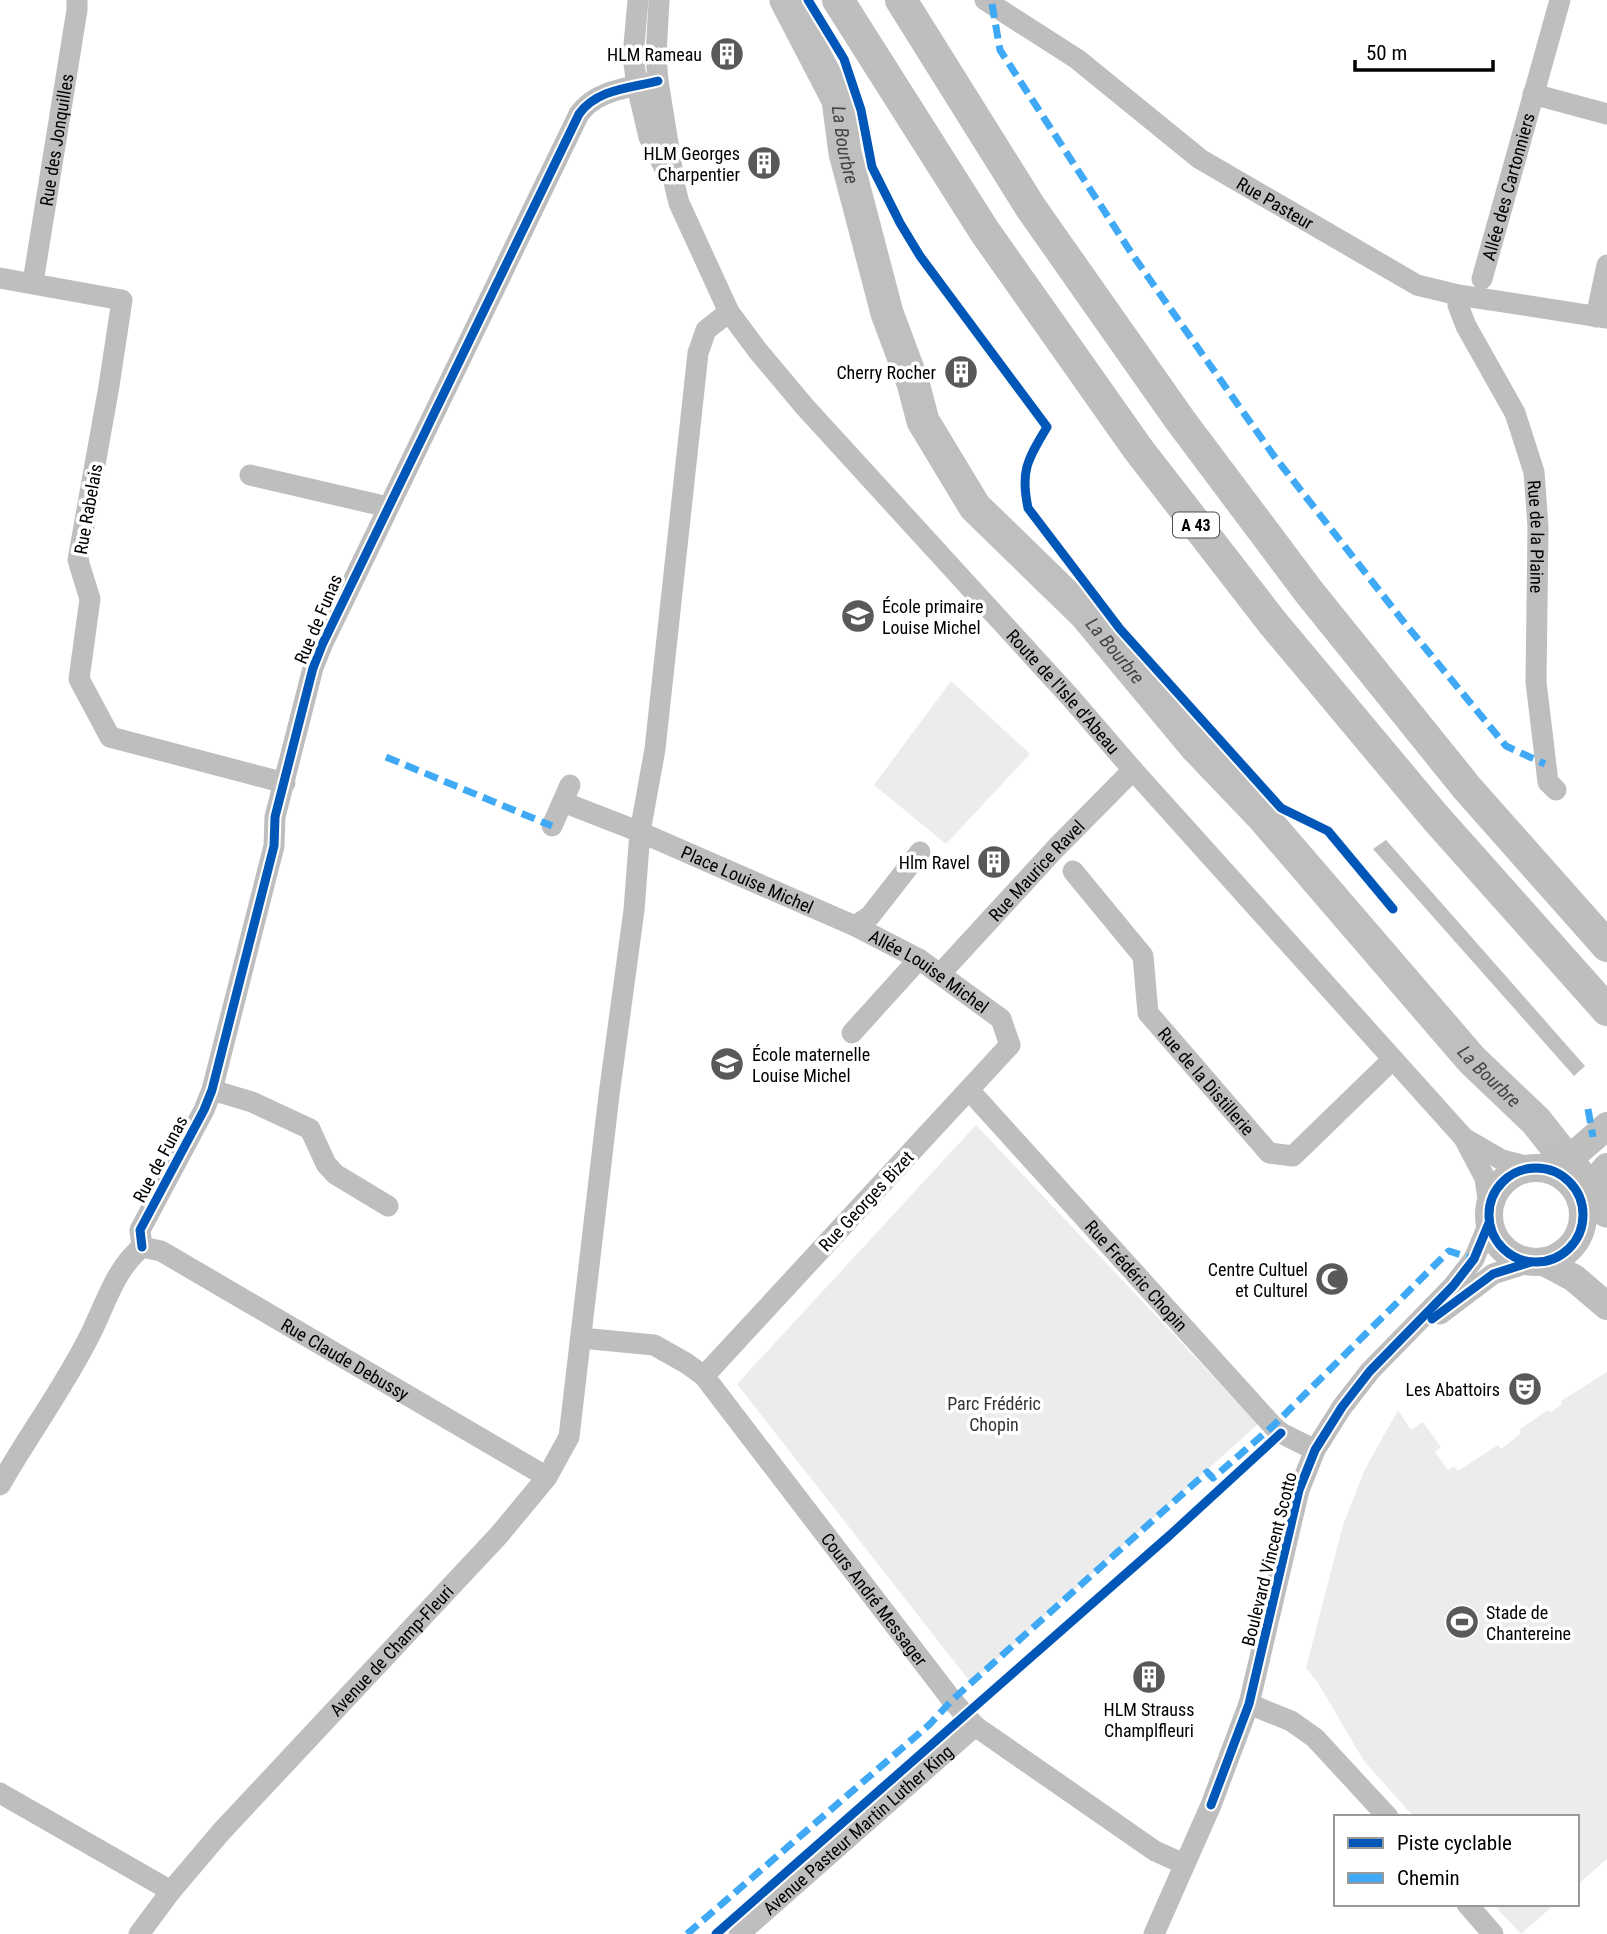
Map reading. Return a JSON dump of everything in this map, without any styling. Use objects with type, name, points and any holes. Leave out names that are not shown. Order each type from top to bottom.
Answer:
[{"type":"highway","name":"A 43","points":[[838,0],[985,232],[1138,449],[1272,622],[1426,807],[1607,1010]]},
{"type":"highway","name":"A 43","points":[[901,0],[1031,208],[1180,420],[1309,592],[1467,788],[1607,946]]},
{"type":"main road","points":[[1607,1126],[1552,1163],[1516,1171],[1503,1180],[1494,1192],[1489,1214],[1494,1237],[1503,1250],[1516,1258],[1537,1262],[1574,1278],[1607,1306]]},
{"type":"main road","points":[[1537,1262],[1557,1258],[1577,1241],[1593,1182],[1573,1184],[1559,1173],[1552,1163]]},
{"type":"main road","points":[[1577,1241],[1581,1253],[1607,1293]]},
{"type":"street","name":"Rue des Jonquilles","points":[[33,282],[77,0]]},
{"type":"street","points":[[638,0],[633,56],[647,83]]},
{"type":"street","points":[[647,83],[656,56],[659,0]]},
{"type":"street","name":"Rue Pasteur","points":[[985,0],[1094,72],[1200,159],[1417,285],[1458,295],[1601,317]]},
{"type":"street","name":"Allée des Cartonniers","points":[[1482,279],[1560,0]]},
{"type":"street","name":"Route de l'Isle d'Abeau","points":[[647,83],[649,137],[675,187],[679,203],[729,312],[758,351],[805,407],[1062,688],[1464,1138],[1485,1178],[1489,1214]]},
{"type":"street","name":"Rue de Funas","points":[[0,1485],[91,1332],[104,1300],[122,1269],[142,1247],[140,1230],[212,1090],[274,846],[275,817],[313,668],[349,585],[579,114],[588,102],[597,97],[647,83]]},
{"type":"street","name":"Allée des Cartonniers","points":[[1532,94],[1607,114]]},
{"type":"street","points":[[1601,317],[1607,265]]},
{"type":"street","name":"Rue Rabelais","points":[[0,278],[122,300],[78,560],[90,599],[79,679],[110,737],[285,783]]},
{"type":"street","name":"Rue de la Plaine","points":[[1458,295],[1458,304],[1466,326],[1515,413],[1534,472],[1538,527],[1536,682],[1548,782],[1556,790]]},
{"type":"street","name":"Avenue de Champ-Fleuri","points":[[139,1934],[171,1891],[230,1822],[499,1535],[547,1476],[569,1437],[609,1095],[634,910],[640,832],[655,749],[698,353],[706,330],[729,312]]},
{"type":"street","points":[[250,475],[388,507]]},
{"type":"street","name":"Rue Maurice Ravel","points":[[941,973],[1056,848],[1133,770]]},
{"type":"street","name":"Place Louise Michel","points":[[552,826],[566,793],[640,832],[855,926]]},
{"type":"street","points":[[855,926],[870,916],[920,852]]},
{"type":"street","name":"Rue de la Distillerie","points":[[1073,871],[1143,956],[1148,1013],[1269,1153],[1293,1156],[1393,1059]]},
{"type":"street","name":"Allée Louise Michel","points":[[855,926],[941,973],[1001,1019]]},
{"type":"street","points":[[852,1033],[919,959]]},
{"type":"street","name":"Rue Georges Bizet","points":[[704,1376],[1010,1045],[1001,1019]]},
{"type":"street","points":[[212,1090],[252,1102],[310,1129],[326,1164],[335,1174],[388,1206]]},
{"type":"street","name":"Rue Frédéric Chopin","points":[[969,1090],[1273,1426],[1281,1433],[1315,1450]]},
{"type":"street","name":"Route de l'Isle d'Abeau","points":[[1464,1138],[1502,1160],[1552,1163]]},
{"type":"street","name":"Boulevard Vincent Scotto","points":[[1154,1934],[1211,1805],[1249,1704],[1299,1490],[1315,1450],[1370,1371],[1453,1286],[1474,1259],[1489,1214]]},
{"type":"street","name":"Rue Claude Debussy","points":[[142,1247],[161,1251],[547,1476]]},
{"type":"street","name":"Boulevard Vincent Scotto","points":[[1398,1343],[1493,1275],[1537,1262]]},
{"type":"street","name":"Cours André Messager","points":[[581,1338],[654,1345],[704,1376],[952,1700],[975,1726],[1155,1851],[1184,1864]]},
{"type":"street","points":[[1249,1704],[1292,1721],[1315,1738],[1386,1815]]},
{"type":"street","name":"Avenue Pasteur Martin Luther King","points":[[739,1934],[975,1726]]},
{"type":"street","points":[[0,1793],[171,1891]]},
{"type":"street","points":[[1469,1906],[1493,1934]]},
{"type":"green space","points":[[951,681],[1030,754],[946,844],[874,785]]},
{"type":"green space","name":"Parc Frédéric Chopin","points":[[976,1125],[1258,1424],[971,1683],[737,1384]]},
{"type":"green space","name":"Stade de Chantereine","points":[[1607,1372],[1607,1859],[1579,1883],[1579,1815],[1412,1815],[1364,1761],[1318,1683],[1306,1668],[1343,1525],[1365,1469],[1398,1410],[1411,1430],[1423,1422],[1441,1447],[1435,1452],[1448,1470],[1454,1466],[1458,1471],[1498,1445],[1501,1449],[1520,1434],[1520,1429],[1548,1410],[1550,1413],[1562,1404],[1561,1401]]},
{"type":"green space","points":[[1495,1906],[1553,1906],[1521,1934]]},
{"type":"shaded area","points":[[1386,840],[1585,1066],[1574,1076],[1373,849]]},
{"type":"waterway","name":"La Bourbre","points":[[786,0],[838,100],[845,153],[887,313],[913,383],[923,421],[975,507],[1085,614],[1195,746],[1262,816],[1472,1060],[1536,1121],[1607,1211]]},
{"type":"marked path","points":[[992,4],[1000,50],[1134,257],[1274,456],[1403,621],[1506,746],[1545,764]]},
{"type":"marked path","points":[[386,757],[552,826]]},
{"type":"marked path","points":[[1588,1109],[1593,1137]]},
{"type":"marked path","points":[[687,1934],[930,1724],[952,1700],[1207,1472],[1213,1478],[1273,1426],[1449,1251],[1474,1259]]},
{"type":"cycle path","points":[[808,0],[844,59],[861,110],[872,167],[900,223],[920,256],[1047,427],[1027,465],[1025,484],[1028,508],[1120,629],[1281,808],[1328,831],[1393,909]]},
{"type":"cycle path","points":[[142,1247],[140,1230],[212,1090],[274,846],[275,817],[313,668],[322,645],[579,114],[595,99],[605,94],[658,81]]},
{"type":"cycle path","points":[[1527,1168],[1545,1168],[1570,1181],[1580,1197],[1583,1215],[1580,1233],[1570,1249],[1545,1262],[1527,1262],[1502,1249],[1489,1224],[1489,1206],[1502,1181],[1527,1168]]},
{"type":"cycle path","points":[[1211,1805],[1249,1704],[1299,1490],[1315,1450],[1342,1407],[1370,1371],[1453,1286],[1474,1259],[1489,1223]]},
{"type":"cycle path","points":[[1432,1319],[1493,1274],[1531,1262]]},
{"type":"cycle path","points":[[716,1934],[1170,1535],[1281,1433]]},
{"type":"place","name":"HLM Rameau","points":[[727,54]]},
{"type":"place","name":"HLM Georges Charpentier","points":[[764,163]]},
{"type":"place","name":"Cherry Rocher","points":[[961,372]]},
{"type":"place","name":"École primaire Louise Michel","points":[[858,616]]},
{"type":"place","name":"Hlm Ravel","points":[[994,862]]},
{"type":"place","name":"École maternelle Louise Michel","points":[[727,1064]]},
{"type":"place","name":"Centre Cultuel et Culturel","points":[[1332,1279]]},
{"type":"place","name":"Les Abattoirs","points":[[1525,1389]]},
{"type":"place","name":"Stade de Chantereine","points":[[1462,1622]]},
{"type":"place","name":"HLM Strauss Champlfleuri","points":[[1149,1677]]}]
